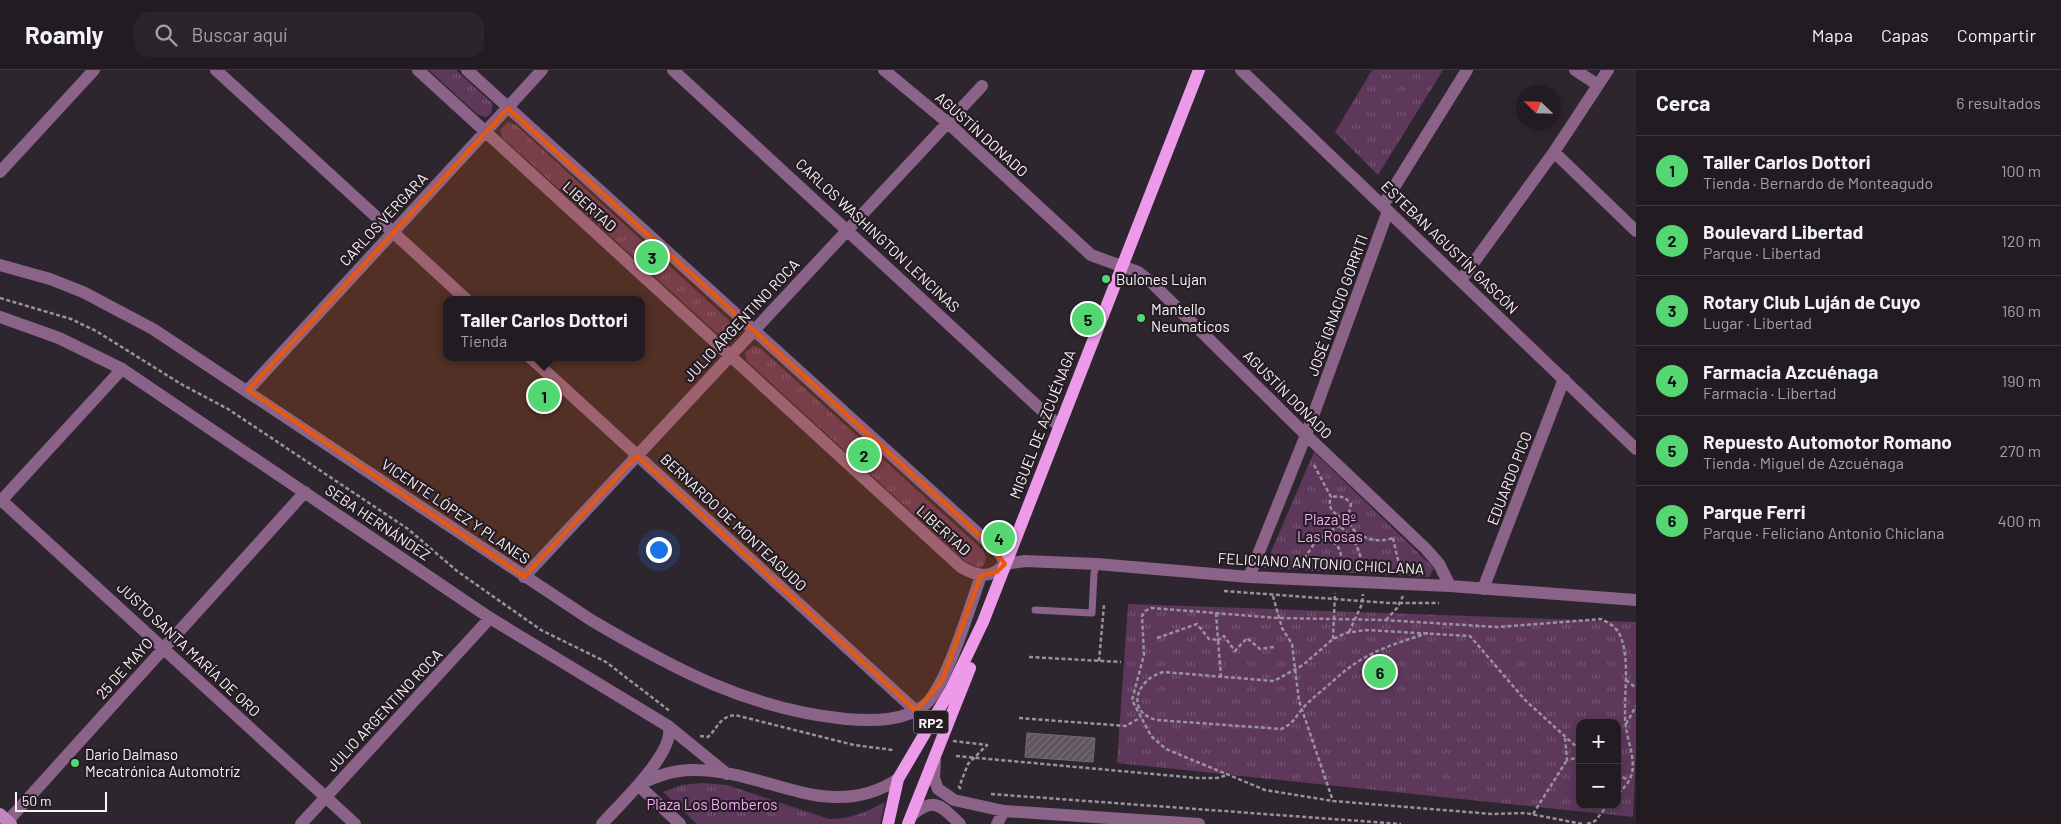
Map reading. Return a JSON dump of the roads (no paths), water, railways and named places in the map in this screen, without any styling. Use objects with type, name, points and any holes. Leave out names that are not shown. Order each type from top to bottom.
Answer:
[{"type":"main road","name":"MIGUEL DE AZCUÉNAGA","points":[[888,824],[898,779],[952,689],[983,622],[1199,70]]},
{"type":"main road","name":"MIGUEL DE AZCUÉNAGA","points":[[910,820],[970,667],[983,622]]},
{"type":"street","points":[[0,172],[94,70]]},
{"type":"street","points":[[216,70],[463,296]]},
{"type":"street","name":"LIBERTAD","points":[[418,70],[961,567],[981,576]]},
{"type":"street","name":"LIBERTAD","points":[[467,70],[1001,555],[1005,564]]},
{"type":"street","name":"CARLOS VERGARA","points":[[248,390],[542,70]]},
{"type":"street","name":"CARLOS WASHINGTON LENCINAS","points":[[673,70],[848,229],[1059,426]]},
{"type":"street","name":"AGUSTÍN DONADO","points":[[884,70],[948,123],[1091,255],[1138,272],[1152,282],[1306,436],[1426,548],[1439,564],[1450,586]]},
{"type":"street","name":"ESTEBAN AGUSTÍN GASCÓN","points":[[1240,70],[1636,449]]},
{"type":"street","name":"JOSÉ IGNACIO GORRITI","points":[[1249,577],[1306,436],[1385,208],[1467,70]]},
{"type":"street","points":[[1575,70],[1598,84]]},
{"type":"street","points":[[1461,280],[1554,152],[1608,70]]},
{"type":"street","name":"JULIO ARGENTINO ROCA","points":[[524,577],[982,86]]},
{"type":"street","points":[[1554,152],[1636,231]]},
{"type":"street","name":"VICENTE LÓPEZ Y PLANES","points":[[0,265],[50,279],[102,302],[153,329],[248,390],[524,577],[654,658],[692,677],[738,696],[789,711],[864,720],[885,720],[916,711]]},
{"type":"street","name":"SEBA HERNÁNDEZ","points":[[0,317],[59,338],[122,369],[490,618],[672,722],[727,774]]},
{"type":"street","name":"BERNARDO DE MONTEAGUDO","points":[[534,361],[916,711]]},
{"type":"street","points":[[1,501],[122,369]]},
{"type":"street","name":"EDUARDO PICO","points":[[1483,588],[1564,380]]},
{"type":"street","name":"25 DE MAYO","points":[[6,821],[305,492]]},
{"type":"street","name":"JUSTO SANTA MARÍA DE ORO","points":[[1,501],[355,824]]},
{"type":"street","name":"FELICIANO ANTONIO CHICLANA","points":[[1005,564],[1025,561],[1097,564],[1249,577],[1450,586],[1636,600]]},
{"type":"street","points":[[916,711],[927,702],[942,681],[981,576],[997,572],[1005,564]]},
{"type":"street","name":"JULIO ARGENTINO ROCA","points":[[301,824],[490,618]]},
{"type":"street","points":[[602,824],[638,784],[666,744],[672,722]]},
{"type":"street","points":[[939,744],[934,778],[938,789],[945,796],[954,800],[1004,810],[1199,824]]},
{"type":"street","name":"SEBA HERNÁNDEZ","points":[[638,784],[680,770],[697,770],[727,774],[814,804],[830,806],[867,800],[877,796],[898,779]]},
{"type":"street","points":[[638,784],[680,824]]},
{"type":"street","points":[[910,820],[928,804],[938,805],[960,824]]},
{"type":"street","points":[[997,824],[1004,810]]},
{"type":"lane","points":[[1035,610],[1092,613],[1094,574],[1097,564]]},
{"type":"place","name":"Rotary Club Luján de Cuyo","points":[[652,257]]},
{"type":"place","name":"Bulones Lujan","points":[[1106,279]]},
{"type":"place","name":"Mantello Neumaticos","points":[[1141,318]]},
{"type":"place","name":"Repuesto Automotor Romano","points":[[1088,319]]},
{"type":"place","name":"Taller Carlos Dottori","points":[[544,396]]},
{"type":"place","name":"Boulevard Libertad","points":[[864,455]]},
{"type":"place","name":"Farmacia Azcuénaga","points":[[999,538]]},
{"type":"place","name":"Parque Ferri","points":[[1380,672]]},
{"type":"place","name":"Dario Dalmaso Mecatrónica Automotríz","points":[[75,763]]},
{"type":"park label","name":"Plaza Bº Las Rosas","points":[[1330,528]]},
{"type":"park label","name":"Plaza Los Bomberos","points":[[712,804]]}]
